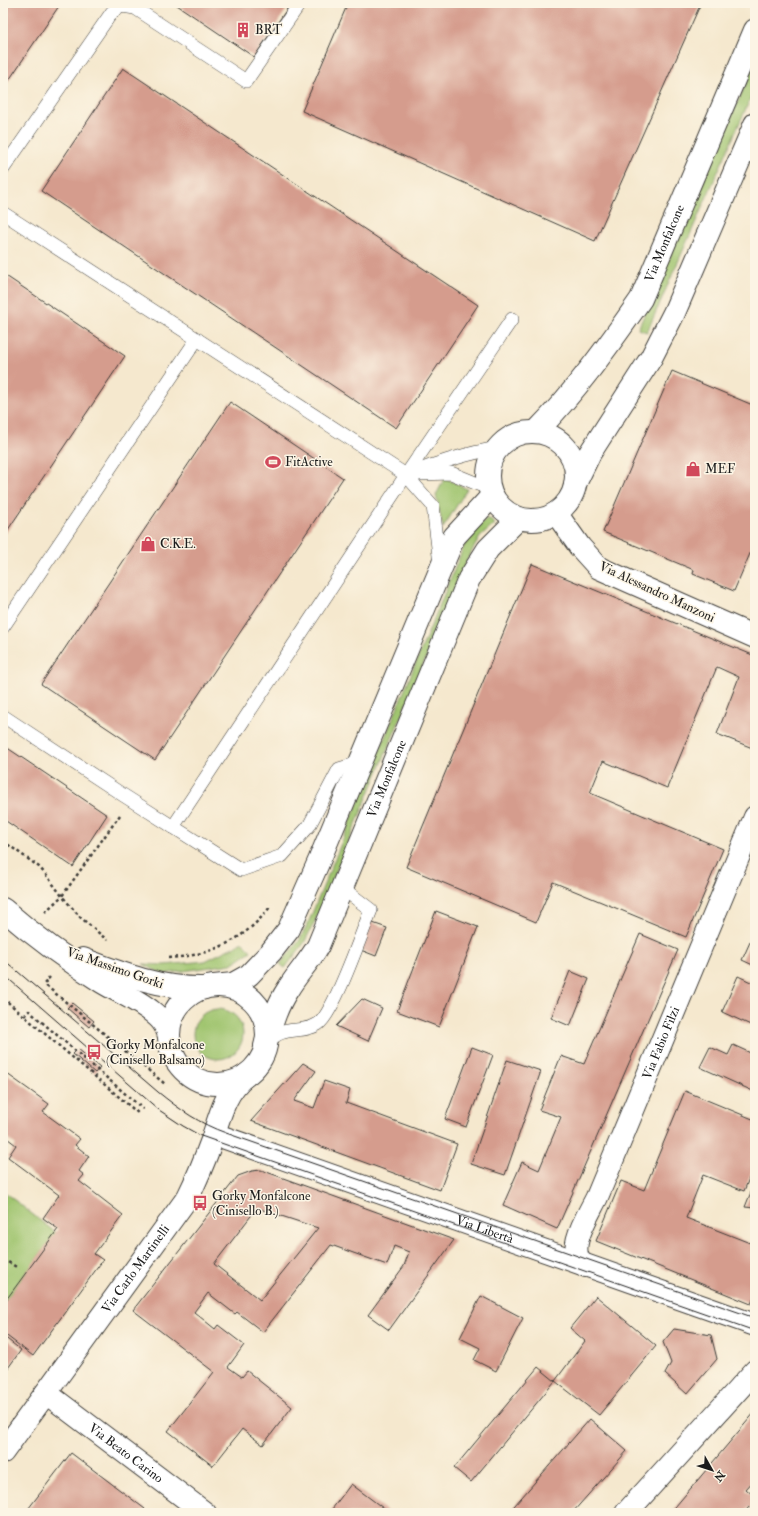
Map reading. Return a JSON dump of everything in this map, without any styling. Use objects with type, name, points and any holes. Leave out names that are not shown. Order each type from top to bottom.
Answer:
[{"type":"street","name":"Via Monfalcone","points":[[536,432],[562,405],[641,299],[755,30]]},
{"type":"street","points":[[575,484],[575,468],[567,450],[556,440],[536,432],[520,434],[506,441],[499,448],[491,461],[488,477],[491,492],[501,508],[519,518],[534,520],[549,517],[556,514],[569,500],[590,453],[650,358],[674,313],[755,124]]},
{"type":"street","points":[[211,987],[223,987],[237,990],[256,1004],[261,1012],[266,1026],[267,1037],[258,1063],[246,1075],[235,1081],[213,1084],[197,1079],[185,1071],[178,1063],[171,1049],[169,1036],[172,1020],[180,1004],[192,994],[211,987],[233,984],[249,975],[271,952],[288,929],[319,861],[454,536],[491,492]]},
{"type":"street","name":"Via Alessandro Manzoni","points":[[556,514],[580,547],[599,568],[755,637]]},
{"type":"street","name":"Via Monfalcone","points":[[265,1046],[277,1008],[288,989],[310,960],[318,946],[469,579],[488,548],[519,518]]},
{"type":"street","name":"Via Fabio Filzi","points":[[586,1266],[576,1256],[578,1239],[597,1197],[755,816]]},
{"type":"street","name":"Via Massimo Gorki","points":[[3,909],[35,936],[103,983],[152,1011],[167,1027],[169,1036]]},
{"type":"street","name":"Via Massimo Gorki","points":[[47,944],[106,968],[156,984],[184,988],[211,987]]},
{"type":"street","name":"Via Carlo Martinelli","points":[[3,1452],[181,1207],[198,1178],[226,1098],[238,1081],[246,1075]]},
{"type":"street","name":"Via Libertà","points":[[214,1134],[755,1325]]},
{"type":"street","points":[[626,1513],[755,1371]]},
{"type":"street","name":"Via Beato Carino","points":[[46,1393],[205,1513]]},
{"type":"lane","points":[[3,169],[112,12],[122,6],[134,8],[246,81],[300,3]]},
{"type":"lane","points":[[4,215],[406,475],[433,506],[441,568]]},
{"type":"lane","points":[[173,827],[512,318]]},
{"type":"lane","points":[[3,628],[197,339]]},
{"type":"lane","points":[[406,475],[449,459],[482,450],[499,448]]},
{"type":"lane","points":[[406,475],[451,473],[491,492]]},
{"type":"lane","points":[[3,716],[241,870],[282,856],[309,826],[338,770],[359,763]]},
{"type":"lane","points":[[265,1046],[279,1033],[313,1026],[319,1023],[324,1017],[338,990],[371,910],[341,887]]},
{"type":"path","points":[[42,915],[62,896],[131,800]]},
{"type":"path","points":[[3,841],[38,867],[51,880],[62,896],[84,921],[110,943]]},
{"type":"path","points":[[160,958],[186,957],[200,954],[234,941],[262,918],[274,902]]},
{"type":"path","points":[[51,976],[44,984],[164,1084]]},
{"type":"path","points":[[3,998],[139,1114]]},
{"type":"path","points":[[24,1016],[29,1012],[143,1109]]},
{"type":"path","points":[[3,1259],[18,1268]]},
{"type":"green space","points":[[755,63],[755,88],[647,332],[638,329]]},
{"type":"green space","points":[[445,478],[467,489],[443,528],[436,495]]},
{"type":"green space","points":[[488,518],[495,524],[480,537],[468,558],[316,919],[304,943],[285,968],[280,964],[299,941],[309,921],[469,534]]},
{"type":"green space","points":[[243,942],[251,951],[231,964],[163,974],[143,964],[165,965],[205,961]]},
{"type":"green space","points":[[218,1009],[227,1011],[238,1020],[243,1034],[241,1043],[232,1054],[218,1059],[209,1057],[198,1048],[193,1034],[195,1025],[204,1014]]},
{"type":"green space","points":[[3,1191],[56,1233],[3,1304]]},
{"type":"building","points":[[3,3],[61,3],[3,89]]},
{"type":"building","name":"BRT","points":[[174,3],[291,3],[254,57]]},
{"type":"building","points":[[348,3],[701,3],[595,241],[302,111]]},
{"type":"building","points":[[123,68],[478,305],[396,428],[41,191]]},
{"type":"building","points":[[3,274],[125,356],[3,537]]},
{"type":"building","name":"MEF","points":[[672,371],[755,406],[755,542],[734,591],[693,574],[694,570],[603,532]]},
{"type":"building","points":[[230,402],[343,478],[155,760],[41,684]]},
{"type":"building","points":[[532,564],[755,656],[755,749],[717,734],[739,677],[717,667],[667,788],[603,761],[590,793],[723,849],[686,937],[553,882],[536,922],[406,867]]},
{"type":"building","points":[[3,745],[107,815],[73,867],[3,819]]},
{"type":"building","points":[[436,911],[478,927],[439,1027],[397,1011]]},
{"type":"building","points":[[364,920],[387,928],[376,956],[353,947]]},
{"type":"building","points":[[755,931],[755,966],[742,960]]},
{"type":"building","points":[[640,934],[678,950],[557,1229],[503,1205],[522,1162],[539,1170],[561,1117],[539,1110],[561,1056],[584,1064]]},
{"type":"building","points":[[570,971],[589,979],[570,1026],[551,1018]]},
{"type":"building","points":[[738,976],[755,984],[755,1027],[722,1012]]},
{"type":"building","points":[[362,999],[382,1008],[368,1041],[336,1026]]},
{"type":"building","points":[[72,1003],[94,1021],[89,1027],[67,1008]]},
{"type":"building","points":[[733,1045],[755,1055],[755,1092],[700,1067],[710,1047],[728,1055]]},
{"type":"building","points":[[472,1047],[493,1055],[466,1127],[445,1119]]},
{"type":"building","points":[[78,1049],[100,1067],[95,1073],[73,1054]]},
{"type":"building","points":[[507,1060],[541,1071],[505,1175],[471,1164]]},
{"type":"building","points":[[303,1063],[316,1071],[294,1101],[314,1108],[324,1081],[350,1090],[346,1103],[457,1144],[440,1190],[251,1121]]},
{"type":"building","points":[[3,1071],[49,1104],[43,1112],[80,1139],[75,1145],[89,1156],[79,1171],[84,1175],[79,1181],[123,1215],[94,1254],[103,1260],[33,1356],[3,1333],[3,1304],[58,1229],[43,1218],[59,1195],[8,1157],[16,1145],[3,1135]]},
{"type":"building","points":[[685,1091],[755,1120],[755,1163],[744,1191],[703,1175],[686,1218],[755,1245],[755,1295],[751,1304],[596,1241],[621,1181],[644,1190]]},
{"type":"building","points":[[261,1170],[454,1240],[389,1330],[368,1315],[404,1266],[409,1252],[394,1246],[387,1265],[331,1245],[263,1332],[237,1312],[235,1314],[208,1293],[194,1312],[215,1329],[218,1325],[244,1345],[228,1367],[242,1377],[247,1371],[292,1407],[263,1445],[242,1429],[213,1466],[168,1431],[214,1372],[133,1310],[238,1176],[252,1171]],"holes":[[[257,1208],[318,1228],[260,1300],[214,1264]]]},
{"type":"building","points":[[755,1182],[755,1208],[745,1207]]},
{"type":"building","points":[[481,1296],[523,1318],[496,1371],[474,1360],[480,1348],[460,1338]]},
{"type":"building","points":[[596,1296],[656,1346],[599,1415],[555,1381],[585,1341],[570,1328]]},
{"type":"building","points":[[674,1329],[711,1335],[717,1359],[687,1394],[665,1374],[671,1363],[663,1342]]},
{"type":"building","points":[[3,1336],[21,1350],[3,1375]]},
{"type":"building","points":[[538,1367],[555,1381],[471,1482],[454,1468]]},
{"type":"building","points":[[755,1412],[755,1479],[746,1489],[755,1497],[755,1512],[749,1507],[744,1513],[670,1513]]},
{"type":"building","points":[[590,1419],[627,1451],[572,1513],[508,1513]]},
{"type":"building","points":[[71,1453],[145,1509],[142,1513],[25,1513]]},
{"type":"building","points":[[351,1484],[387,1511],[385,1513],[329,1513]]},
{"type":"tram line","points":[[3,959],[158,1092],[182,1110],[207,1125],[226,1133],[755,1318]]},
{"type":"tram line","points":[[3,974],[159,1110],[201,1136],[755,1331]]},
{"type":"place","name":"BRT","points":[[243,30]]},
{"type":"place","name":"FitActive","points":[[273,462]]},
{"type":"place","name":"MEF","points":[[693,469]]},
{"type":"place","name":"C.K.E.","points":[[148,544]]},
{"type":"place","name":"Gorky Monfalcone (Cinisello Balsamo)","points":[[94,1052]]},
{"type":"place","name":"Gorky Monfalcone (Cinisello B.)","points":[[200,1203]]}]
